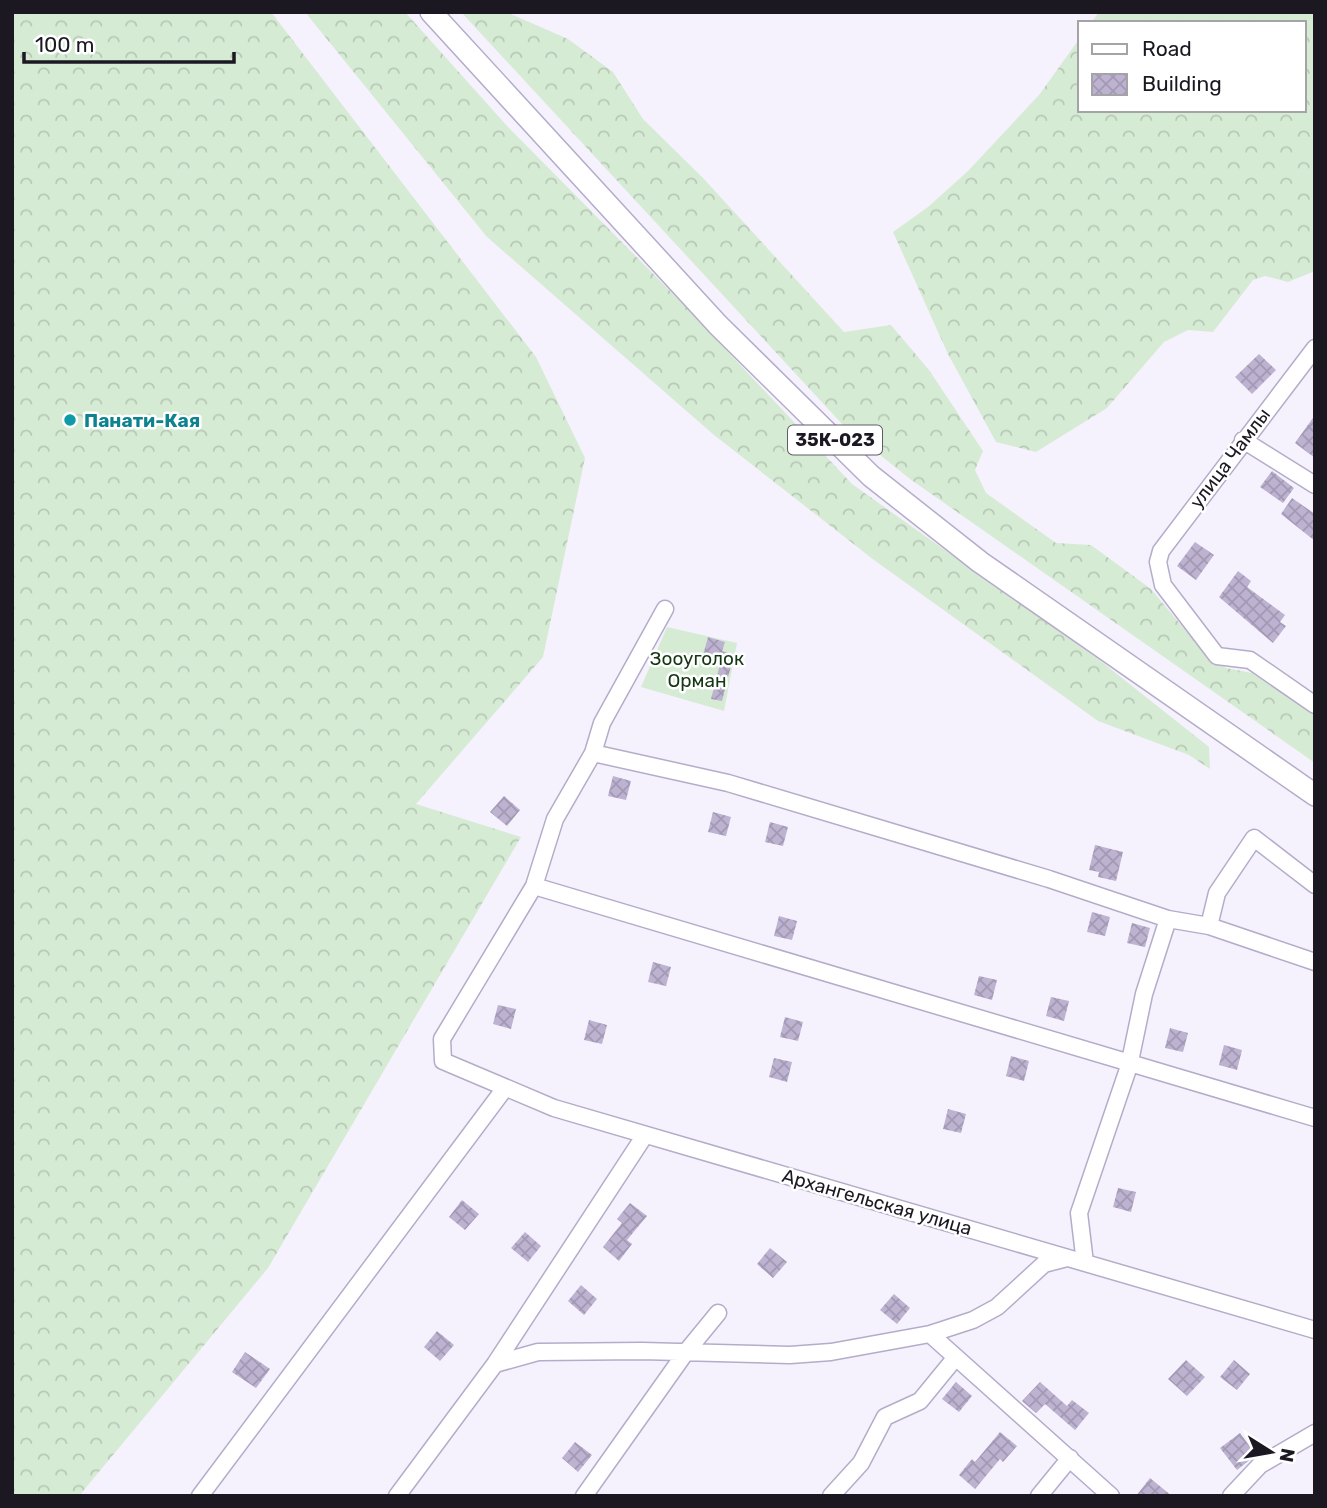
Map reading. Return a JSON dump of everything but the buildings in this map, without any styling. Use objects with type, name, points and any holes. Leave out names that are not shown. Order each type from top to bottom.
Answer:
[{"type":"main road","name":"35К-023","points":[[432,12],[718,325],[871,476],[980,562],[1315,795]]},
{"type":"street","name":"улица Чамлы","points":[[1315,348],[1161,551],[1159,574],[1163,585],[1217,656],[1250,660],[1315,705]]},
{"type":"street","points":[[1243,440],[1315,485]]},
{"type":"street","points":[[665,608],[602,723],[593,753],[555,819],[534,886],[943,1006],[1129,1066],[1315,1118]]},
{"type":"street","points":[[593,753],[728,783],[1049,879],[1168,919],[1209,926],[1315,962]]},
{"type":"street","points":[[1209,926],[1217,893],[1254,838],[1315,885]]},
{"type":"street","name":"Архангельская улица","points":[[534,886],[442,1039],[443,1061],[554,1108],[1315,1330]]},
{"type":"street","points":[[495,1364],[538,1352],[804,1354],[930,1334],[973,1320],[997,1307],[1044,1264],[1077,1260],[1079,1213],[1129,1066],[1144,994],[1168,919]]},
{"type":"street","points":[[200,1496],[505,1088]]},
{"type":"street","points":[[397,1496],[495,1364],[645,1135]]},
{"type":"street","points":[[584,1496],[686,1352],[718,1313]]},
{"type":"street","points":[[930,1334],[1111,1496]]},
{"type":"street","points":[[831,1496],[861,1463],[885,1417],[920,1401],[956,1357]]},
{"type":"street","points":[[1231,1496],[1260,1465],[1315,1433]]},
{"type":"street","points":[[1039,1496],[1070,1458]]},
{"type":"green space","points":[[12,12],[271,12],[536,357],[585,458],[543,657],[416,804],[521,837],[268,1268],[79,1496],[12,1496]]},
{"type":"green space","points":[[305,12],[405,12],[508,127],[686,307],[852,484],[1098,659],[1209,747],[1210,769],[1189,755],[1098,721],[874,560],[714,435],[487,237]]},
{"type":"green space","points":[[461,12],[506,12],[568,39],[613,72],[643,119],[703,178],[844,332],[891,325],[929,370],[983,451],[975,470],[986,493],[1056,543],[1091,545],[1151,589],[1206,655],[1226,668],[1252,673],[1315,714],[1315,763],[910,479],[843,425]]},
{"type":"green space","points":[[1099,12],[1315,12],[1315,271],[1288,282],[1265,276],[1253,280],[1213,332],[1188,330],[1164,342],[1107,408],[1036,452],[996,442],[948,354],[893,232],[928,207],[968,171],[1039,95],[1078,41],[1078,112],[1306,112],[1306,21],[1092,21]]},
{"type":"green space","name":"Зооуголок Орман","points":[[667,627],[737,643],[724,711],[641,687]]},
{"type":"place","name":"Панати-Кая","points":[[70,420]]}]
